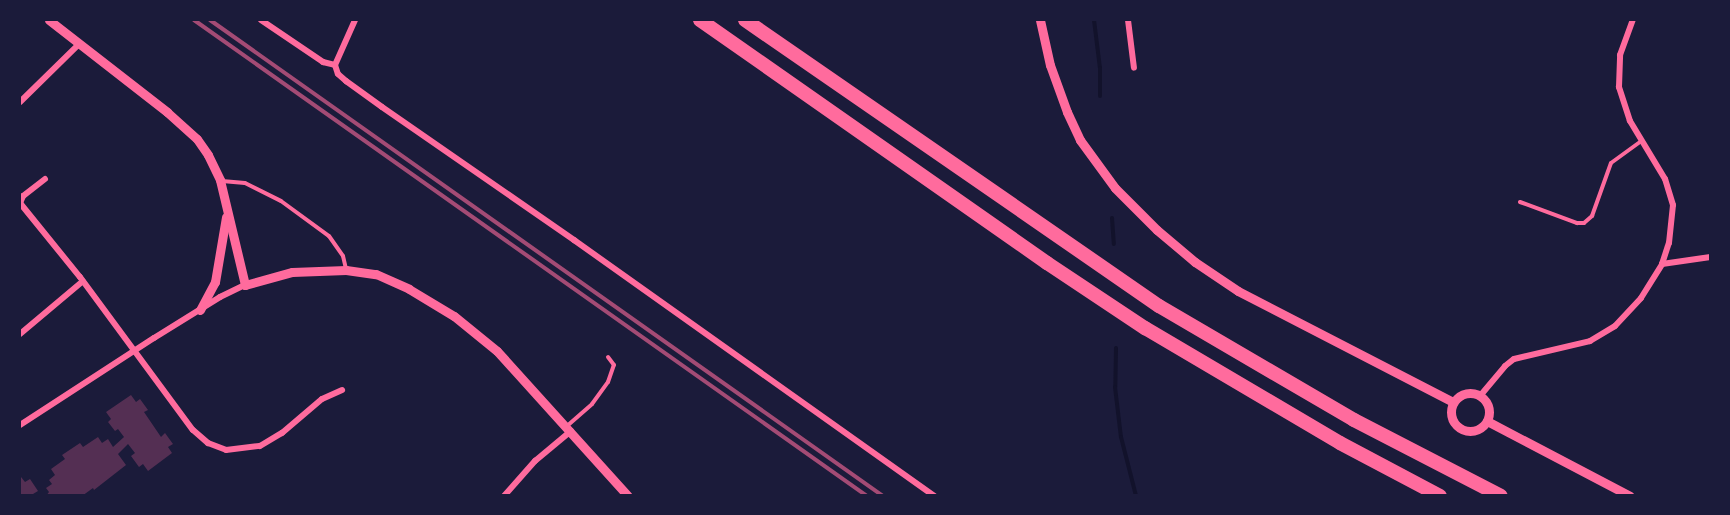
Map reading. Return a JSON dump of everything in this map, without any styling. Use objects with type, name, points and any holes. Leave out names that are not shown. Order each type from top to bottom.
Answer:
[{"type":"highway","points":[[700,20],[1037,256],[1145,328],[1340,443],[1440,495]]},
{"type":"highway","points":[[745,20],[1159,306],[1354,420],[1501,495]]},
{"type":"street","points":[[49,20],[192,133],[208,155],[220,180],[245,285]]},
{"type":"street","points":[[261,20],[323,62],[336,65]]},
{"type":"street","points":[[355,20],[336,65],[338,74],[346,81],[934,495]]},
{"type":"street","points":[[1040,20],[1050,65],[1080,140],[1115,188],[1156,230],[1195,262],[1238,291],[1453,402]]},
{"type":"street","points":[[1128,20],[1134,68]]},
{"type":"street","points":[[1480,396],[1505,366],[1514,359],[1590,341],[1615,326],[1641,298],[1662,264],[1670,243],[1673,205],[1665,179],[1630,121],[1619,87],[1620,55],[1633,20]]},
{"type":"street","points":[[20,102],[50,76],[79,44]]},
{"type":"street","points":[[45,179],[23,196],[20,203],[83,281],[193,430],[208,443],[226,450],[260,446],[282,433],[322,399],[342,390]]},
{"type":"street","points":[[200,310],[215,282],[227,211]]},
{"type":"street","points":[[1662,264],[1710,257]]},
{"type":"street","points":[[20,425],[134,350],[245,285],[292,272],[346,270],[367,272],[390,279],[454,316],[497,351],[628,495]]},
{"type":"street","points":[[20,334],[83,281]]},
{"type":"street","points":[[1462,394],[1480,396],[1488,404],[1487,421],[1478,430],[1460,429],[1450,414],[1453,402],[1462,394]]},
{"type":"street","points":[[1487,421],[1630,495]]},
{"type":"street","points":[[504,495],[569,428]]},
{"type":"lane","points":[[1520,202],[1577,223],[1584,223],[1592,216],[1611,163],[1642,140]]},
{"type":"lane","points":[[220,180],[245,183],[281,201],[329,236],[343,256],[346,270]]},
{"type":"lane","points":[[569,428],[592,404],[613,370],[614,365],[608,357]]},
{"type":"lane","points":[[613,370],[621,373]]},
{"type":"building","points":[[131,395],[136,402],[140,399],[148,410],[144,412],[161,437],[165,433],[173,444],[168,447],[172,453],[148,471],[143,464],[139,467],[131,456],[135,453],[128,444],[118,454],[126,465],[94,490],[93,488],[82,496],[46,496],[49,492],[46,488],[52,484],[49,480],[55,475],[51,469],[65,459],[62,455],[80,443],[83,447],[98,437],[102,443],[108,439],[113,447],[124,437],[108,422],[111,419],[106,412]]},
{"type":"building","points":[[21,477],[25,482],[30,479],[38,491],[33,494],[35,496],[20,496]]},
{"type":"waterway","points":[[1094,20],[1100,68],[1100,96]]},
{"type":"waterway","points":[[1112,218],[1114,244]]},
{"type":"waterway","points":[[1116,348],[1115,387],[1121,437],[1136,496]]},
{"type":"railway","points":[[194,20],[867,496]]},
{"type":"railway","points":[[210,20],[883,496]]}]
